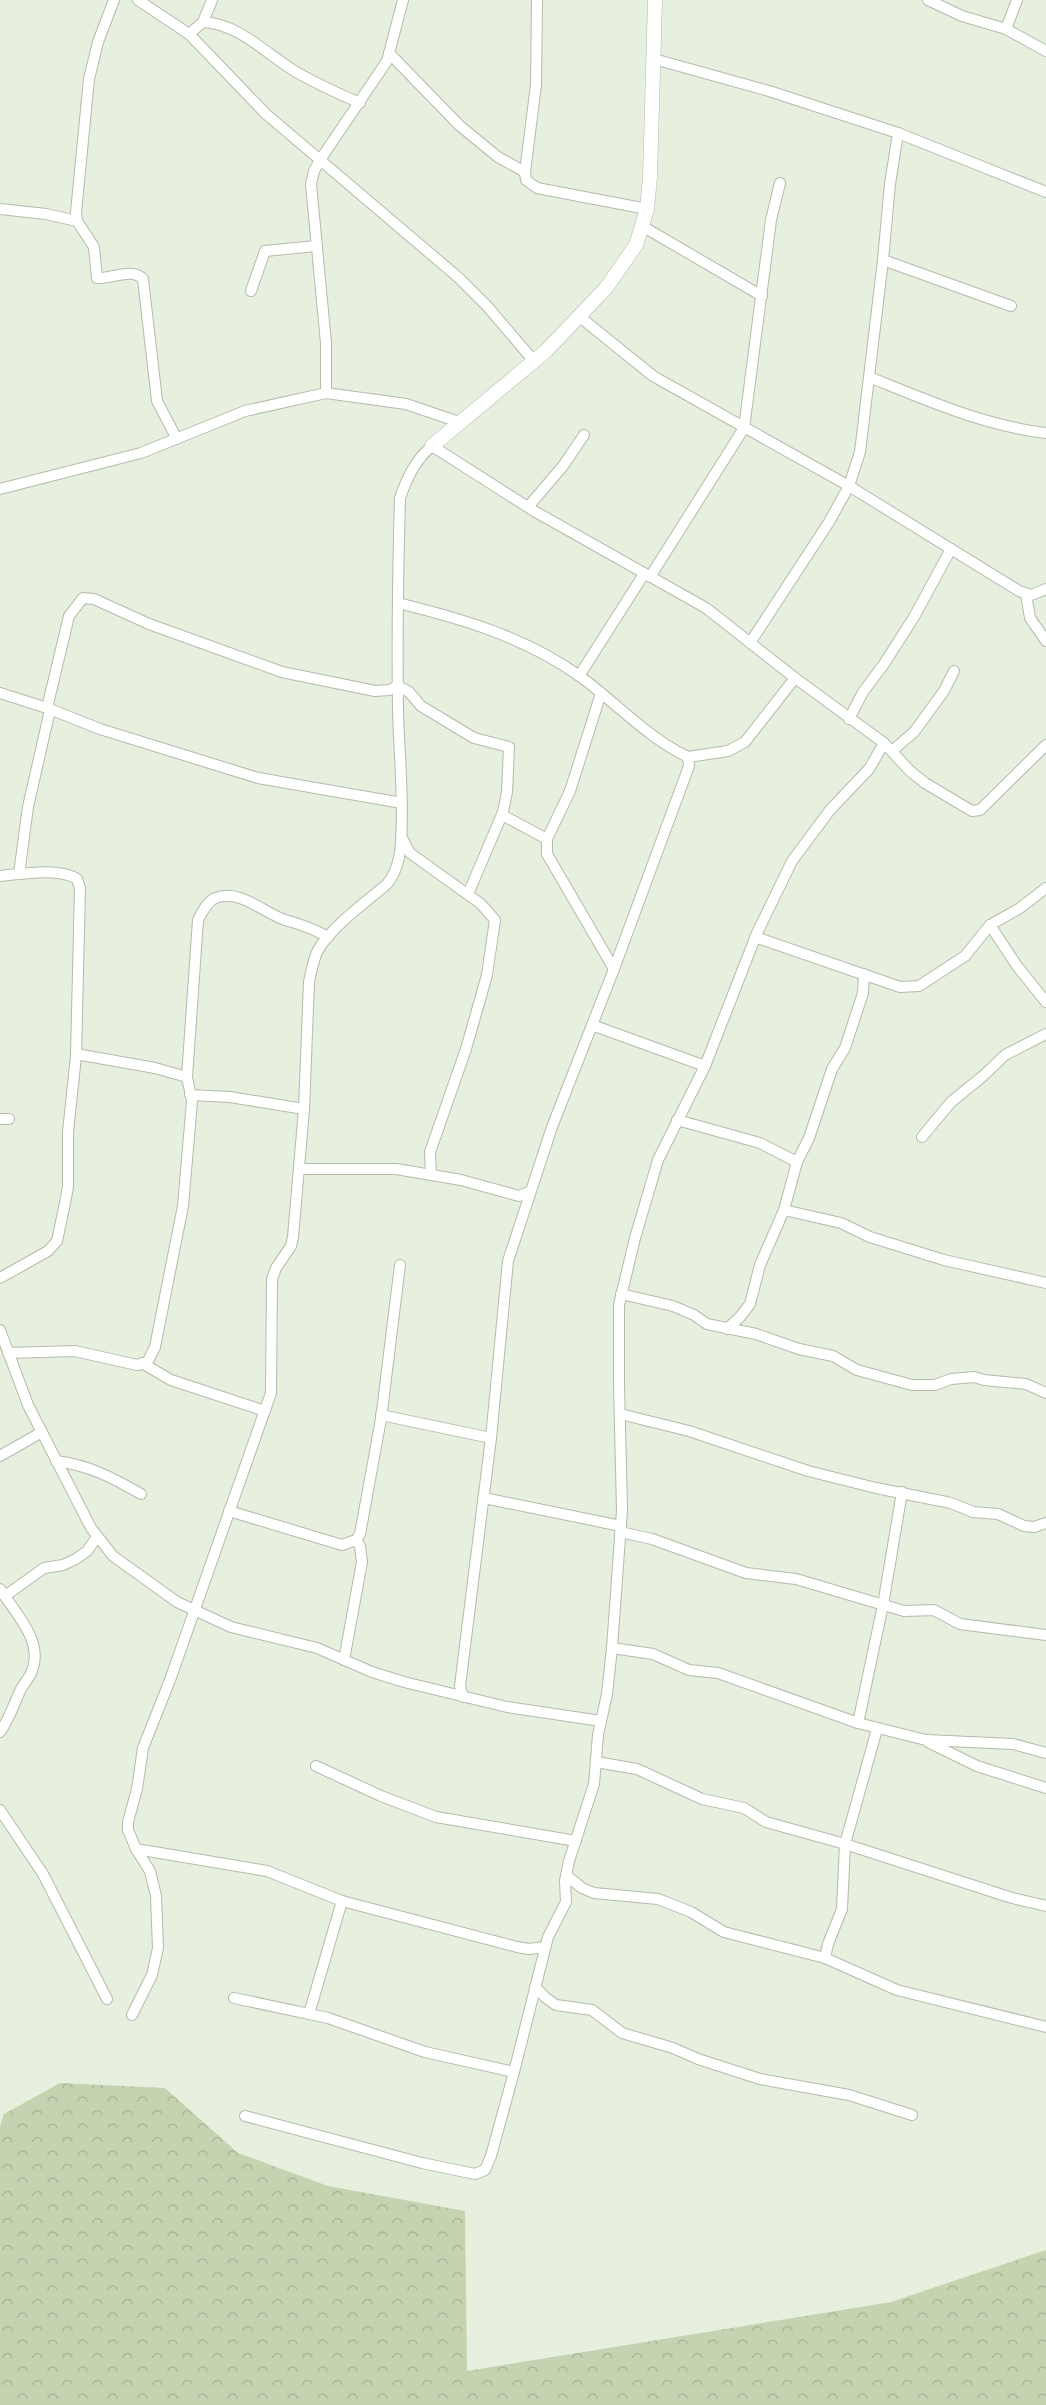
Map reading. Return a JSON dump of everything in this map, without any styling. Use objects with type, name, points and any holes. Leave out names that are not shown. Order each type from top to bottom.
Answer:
[{"type":"street","points":[[114,0],[98,42],[89,79],[77,221],[94,247],[97,278],[131,273],[140,275],[143,279],[157,401],[177,439]]},
{"type":"street","points":[[138,0],[189,34],[266,114],[459,278],[487,306],[533,360]]},
{"type":"street","points":[[189,34],[203,22],[212,0]]},
{"type":"street","points":[[537,0],[536,84],[525,172],[526,180],[537,188],[647,209]]},
{"type":"street","points":[[132,2015],[152,1975],[158,1948],[156,1896],[150,1871],[136,1849],[128,1822],[138,1789],[143,1748],[170,1680],[271,1393],[272,1278],[294,1237],[309,982],[317,952],[328,937],[387,884],[394,876],[405,853],[401,836],[398,686],[400,498],[413,467],[432,446],[546,351],[606,288],[636,244],[647,209],[655,0]]},
{"type":"street","points":[[928,0],[962,16],[1006,29],[1046,51]]},
{"type":"street","points":[[1006,29],[1017,0]]},
{"type":"street","points":[[326,393],[326,344],[311,183],[320,160],[387,61],[401,1]]},
{"type":"street","points":[[203,22],[220,23],[245,36],[292,69],[360,103]]},
{"type":"street","points":[[389,53],[460,126],[498,157],[525,172]]},
{"type":"street","points":[[654,59],[769,91],[898,132],[1046,192]]},
{"type":"street","points":[[750,643],[809,556],[849,486],[860,452],[884,260],[890,184],[898,132]]},
{"type":"street","points":[[579,676],[744,428],[771,220],[780,183]]},
{"type":"street","points":[[0,209],[46,214],[77,221]]},
{"type":"street","points":[[642,226],[762,296]]},
{"type":"street","points":[[251,291],[265,251],[316,246]]},
{"type":"street","points":[[884,260],[1011,306]]},
{"type":"street","points":[[580,317],[653,376],[849,486],[1026,594],[1031,595],[1046,589]]},
{"type":"street","points":[[869,377],[929,401],[1012,429],[1046,433]]},
{"type":"street","points":[[0,489],[141,453],[245,411],[326,393],[406,404],[459,422]]},
{"type":"street","points":[[528,507],[563,466],[584,435]]},
{"type":"street","points":[[432,446],[528,507],[706,608],[888,747],[910,771],[925,783],[972,811],[980,810],[1046,745]]},
{"type":"street","points":[[849,719],[863,693],[914,617],[951,549]]},
{"type":"street","points":[[1026,594],[1030,618],[1046,641]]},
{"type":"street","points":[[19,874],[28,807],[69,615],[83,598],[94,599],[149,624],[282,672],[375,692],[398,686]]},
{"type":"street","points":[[398,603],[459,618],[513,638],[579,676],[674,750],[688,757],[728,751],[745,742],[795,678]]},
{"type":"street","points":[[244,2116],[422,2163],[475,2174],[485,2170],[514,2072],[548,1937],[564,1909],[567,1893],[566,1875],[594,1784],[612,1648],[620,1529],[621,1294],[658,1160],[705,1066],[755,937],[792,861],[830,810],[888,747],[914,732],[948,685],[954,671]]},
{"type":"street","points":[[398,686],[409,692],[421,706],[474,738],[508,747],[507,792],[502,815],[468,894]]},
{"type":"street","points":[[0,693],[111,732],[258,778],[402,803]]},
{"type":"street","points":[[601,693],[570,791],[547,839],[547,854],[614,969]]},
{"type":"street","points":[[455,1690],[484,1498],[506,1275],[524,1198],[614,969],[689,766],[688,757]]},
{"type":"street","points":[[502,815],[547,839]]},
{"type":"street","points":[[405,853],[468,894],[491,913],[495,920],[488,975],[466,1049],[430,1152],[431,1174]]},
{"type":"street","points":[[0,876],[45,872],[73,876],[79,883],[76,1054],[68,1132],[68,1187],[57,1241],[39,1258],[0,1278]]},
{"type":"street","points":[[755,937],[900,987],[919,986],[965,956],[990,925],[1020,908],[1046,888]]},
{"type":"street","points":[[8,1353],[75,1350],[137,1365],[147,1363],[153,1355],[183,1206],[192,1101],[188,1077],[198,920],[208,903],[216,898],[240,899],[328,937]]},
{"type":"street","points":[[990,925],[1017,966],[1046,1002]]},
{"type":"street","points":[[727,1329],[750,1304],[760,1265],[784,1210],[797,1162],[809,1138],[832,1069],[845,1048],[863,993],[864,975]]},
{"type":"street","points":[[592,1025],[705,1066]]},
{"type":"street","points":[[922,1137],[951,1102],[1005,1055],[1046,1034]]},
{"type":"street","points":[[76,1054],[155,1068],[188,1077]]},
{"type":"street","points":[[190,1095],[230,1097],[303,1109]]},
{"type":"street","points":[[677,1120],[760,1143],[797,1162]]},
{"type":"street","points":[[299,1169],[396,1169],[431,1174],[524,1198]]},
{"type":"street","points":[[784,1210],[841,1223],[870,1237],[945,1260],[994,1269],[1026,1280],[1046,1283]]},
{"type":"street","points":[[229,1511],[342,1545],[356,1540],[363,1524],[381,1415],[400,1265]]},
{"type":"street","points":[[621,1294],[673,1306],[694,1314],[707,1324],[756,1334],[833,1356],[857,1370],[912,1385],[935,1385],[951,1379],[974,1377],[1026,1384],[1046,1393]]},
{"type":"street","points":[[0,1330],[42,1432],[97,1537],[122,1563],[194,1612],[242,1631],[302,1643],[404,1682],[455,1690],[463,1698],[507,1707],[601,1720]]},
{"type":"street","points":[[142,1363],[171,1380],[265,1411]]},
{"type":"street","points":[[620,1414],[689,1431],[808,1471],[951,1503],[973,1512],[998,1514],[1024,1526],[1034,1527],[1046,1523]]},
{"type":"street","points":[[381,1415],[491,1438]]},
{"type":"street","points":[[0,1456],[42,1432]]},
{"type":"street","points":[[56,1461],[76,1463],[99,1470],[141,1494]]},
{"type":"street","points":[[858,1724],[883,1605],[902,1492]]},
{"type":"street","points":[[484,1498],[620,1529],[746,1573],[795,1579],[903,1611],[934,1610],[960,1624],[1046,1635]]},
{"type":"street","points":[[0,1732],[11,1715],[21,1688],[31,1675],[36,1655],[35,1646],[2,1593],[44,1568],[63,1565],[76,1558],[87,1551],[97,1537]]},
{"type":"street","points":[[344,1660],[362,1562],[360,1546],[356,1540]]},
{"type":"street","points":[[612,1648],[653,1654],[689,1670],[718,1673],[858,1724],[926,1740],[1013,1744],[1046,1753]]},
{"type":"street","points":[[825,1958],[842,1909],[845,1844],[877,1728]]},
{"type":"street","points":[[926,1740],[977,1766],[1046,1788]]},
{"type":"street","points":[[596,1762],[637,1769],[702,1799],[735,1806],[766,1822],[1046,1906]]},
{"type":"street","points":[[316,1766],[381,1796],[436,1817],[576,1841]]},
{"type":"street","points":[[0,1810],[44,1874],[107,2000]]},
{"type":"street","points":[[136,1849],[267,1871],[342,1901],[517,1947],[529,1949],[545,1947]]},
{"type":"street","points":[[566,1875],[582,1888],[594,1893],[658,1899],[691,1912],[724,1932],[825,1958],[897,1990],[1046,2027]]},
{"type":"street","points":[[309,2014],[342,1901]]},
{"type":"street","points":[[535,1987],[556,2005],[592,2010],[622,2033],[673,2048],[698,2059],[760,2079],[849,2096],[912,2115]]},
{"type":"street","points":[[234,1998],[328,2018],[425,2052],[514,2072]]},
{"type":"green space","points":[[60,2083],[165,2088],[238,2153],[328,2186],[465,2211],[467,2371],[891,2302],[1046,2250],[1046,2405],[0,2405],[0,2127],[4,2114]]}]
